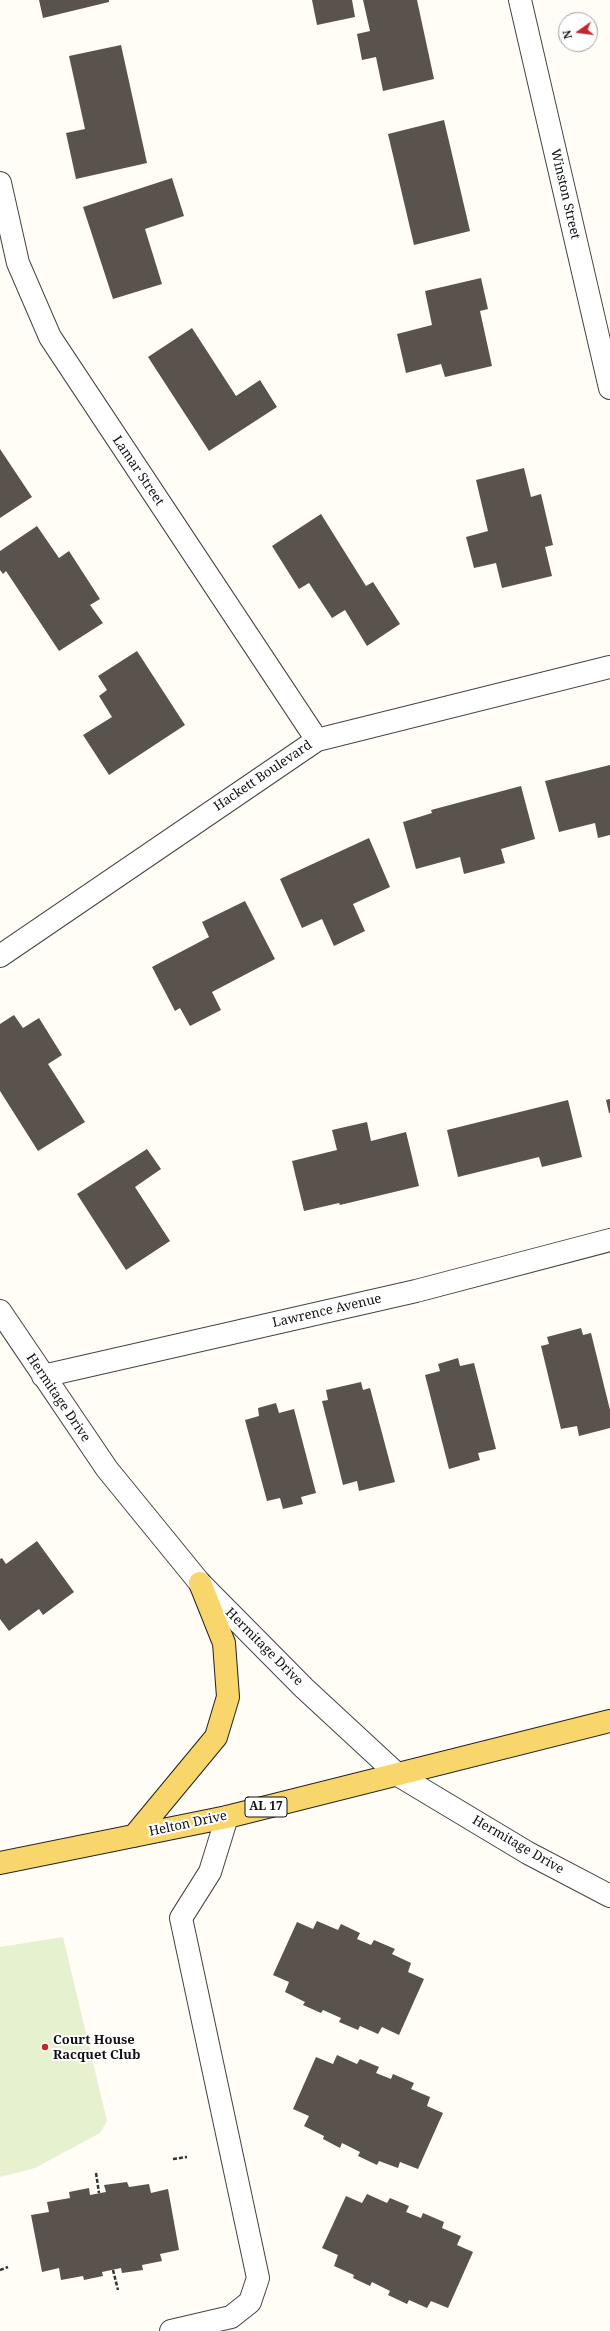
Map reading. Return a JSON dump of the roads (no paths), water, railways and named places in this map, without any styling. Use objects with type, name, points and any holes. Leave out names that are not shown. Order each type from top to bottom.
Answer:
[{"type":"main road","points":[[134,1836],[216,1737],[228,1697],[224,1643],[200,1583]]},
{"type":"main road","name":"AL 17","points":[[398,1775],[610,1721]]},
{"type":"main road","name":"Helton Drive","points":[[0,1863],[227,1816],[398,1775]]},
{"type":"street","name":"Winston Street","points":[[520,0],[610,388]]},
{"type":"street","name":"Lamar Street","points":[[0,183],[18,263],[50,337],[317,740]]},
{"type":"street","name":"Hackett Boulevard","points":[[0,956],[317,740],[610,667]]},
{"type":"street","name":"Lawrence Avenue","points":[[43,1376],[416,1291],[610,1240]]},
{"type":"street","name":"Hermitage Drive","points":[[0,1311],[107,1469],[200,1583],[304,1688],[398,1775],[528,1853],[610,1896]]},
{"type":"street","points":[[171,2331],[231,2317],[250,2302],[258,2278],[181,1918],[210,1872],[227,1816]]},
{"type":"place","name":"Court House Racquet Club","points":[[45,2047]]}]
